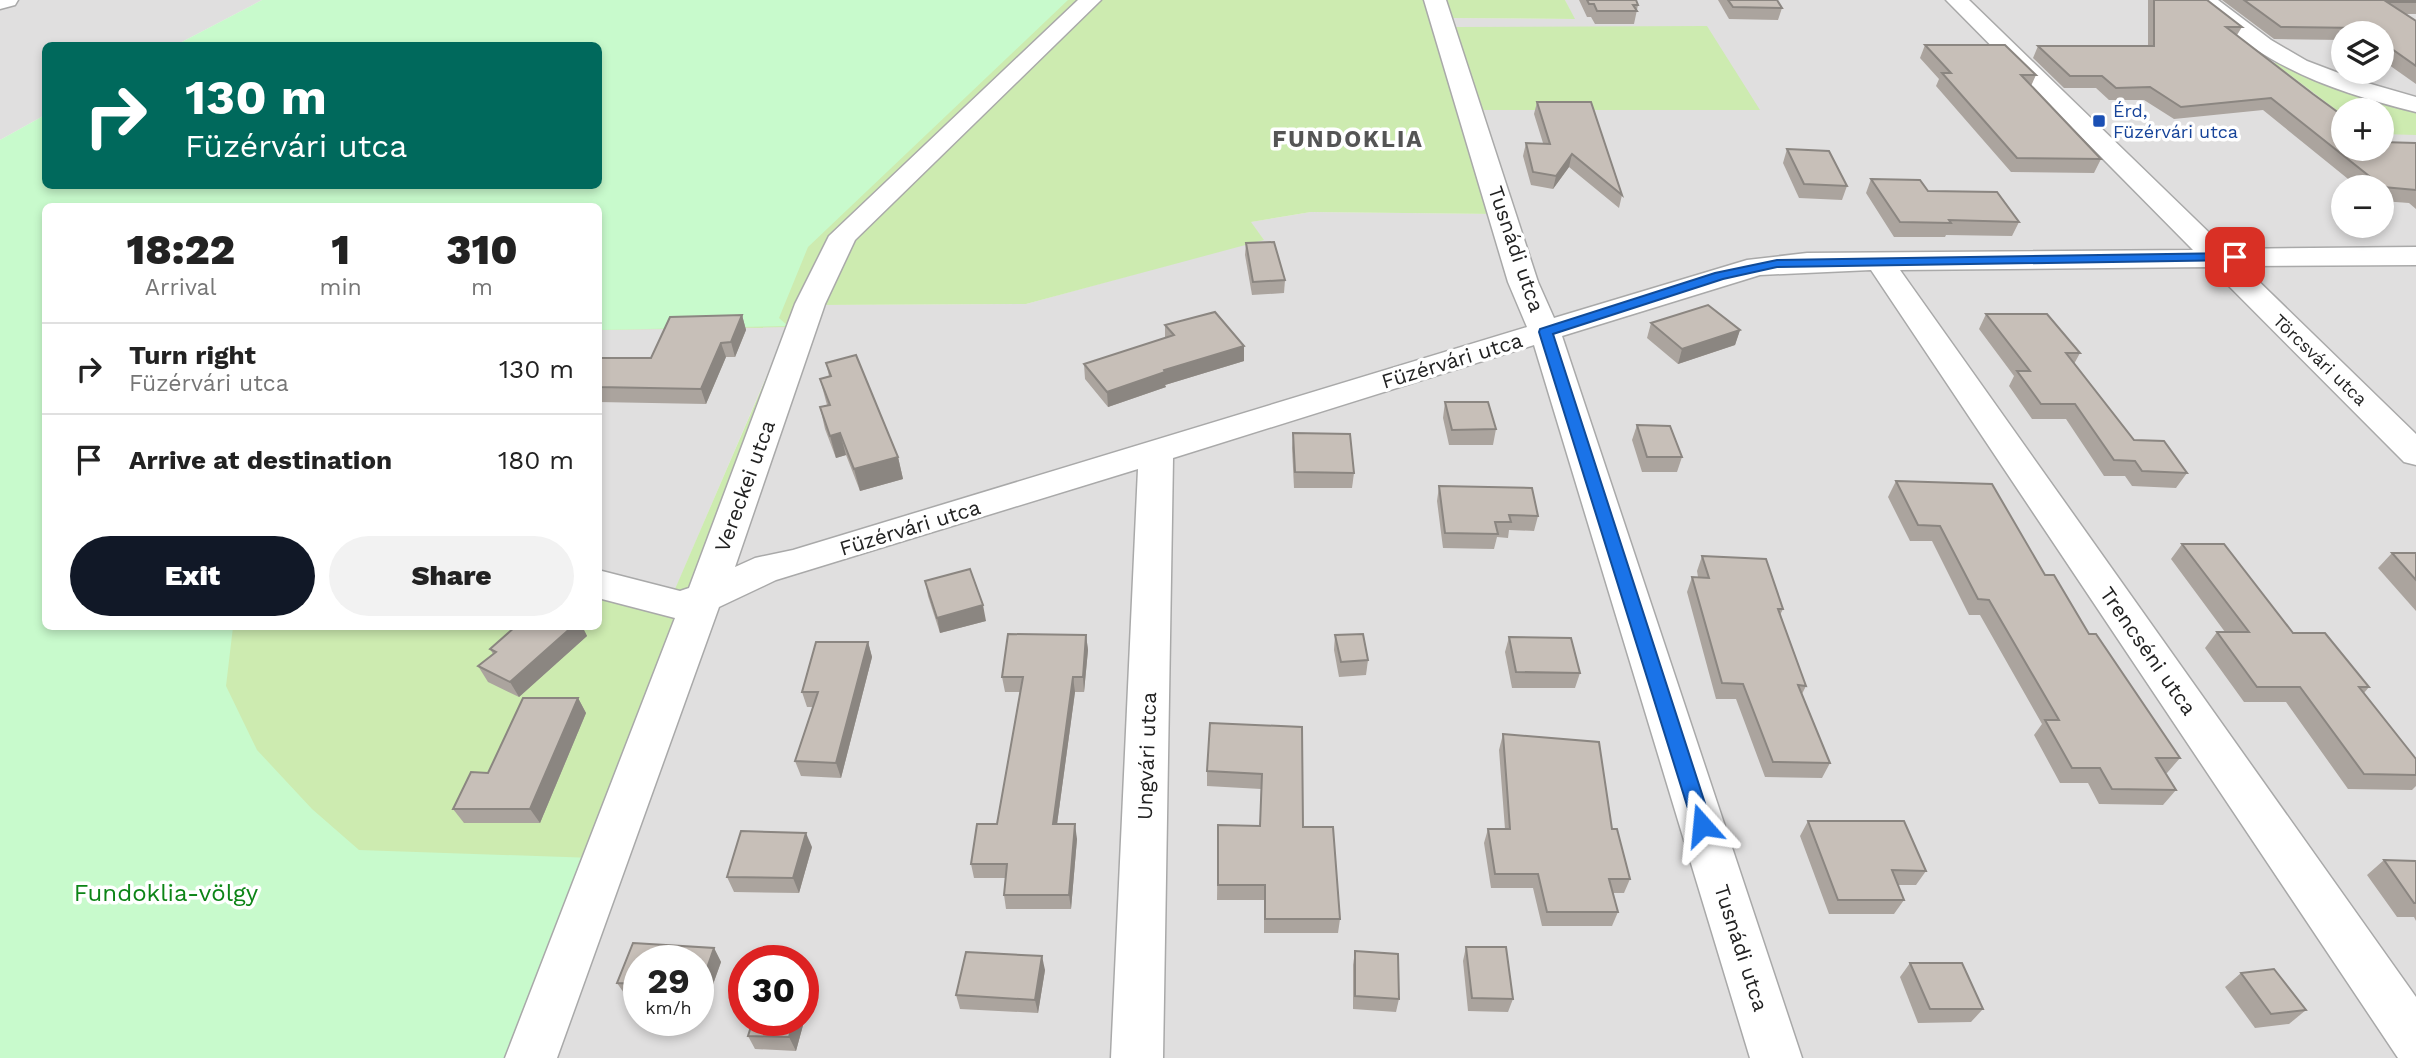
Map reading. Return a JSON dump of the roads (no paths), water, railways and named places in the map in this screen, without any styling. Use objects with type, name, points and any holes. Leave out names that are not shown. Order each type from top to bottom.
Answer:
[{"type":"street","points":[[0,3],[7,0]]},
{"type":"street","name":"Vereckei utca","points":[[531,1058],[697,610],[705,597],[810,304],[843,236],[1090,0]]},
{"type":"street","name":"Tusnádi utca","points":[[1435,0],[1523,282],[1545,332],[1776,1058]]},
{"type":"street","name":"Törcsvári utca","points":[[1957,0],[2416,454]]},
{"type":"street","points":[[2204,0],[2280,56],[2301,67],[2416,106]]},
{"type":"street","name":"Füzérvári utca","points":[[602,585],[681,605],[768,568],[794,563],[1156,453],[1758,266],[1807,262],[2416,256]]},
{"type":"street","name":"Trencséni utca","points":[[1880,262],[2416,1040]]},
{"type":"street","name":"Ungvári utca","points":[[1137,1058],[1156,453]]},
{"type":"place","name":"Érd, Füzérvári utca","points":[[2099,121]]},
{"type":"district","name":"FUNDOKLIA","points":[[1348,139]]},
{"type":"park label","name":"Fundoklia-völgy","points":[[166,893]]}]
